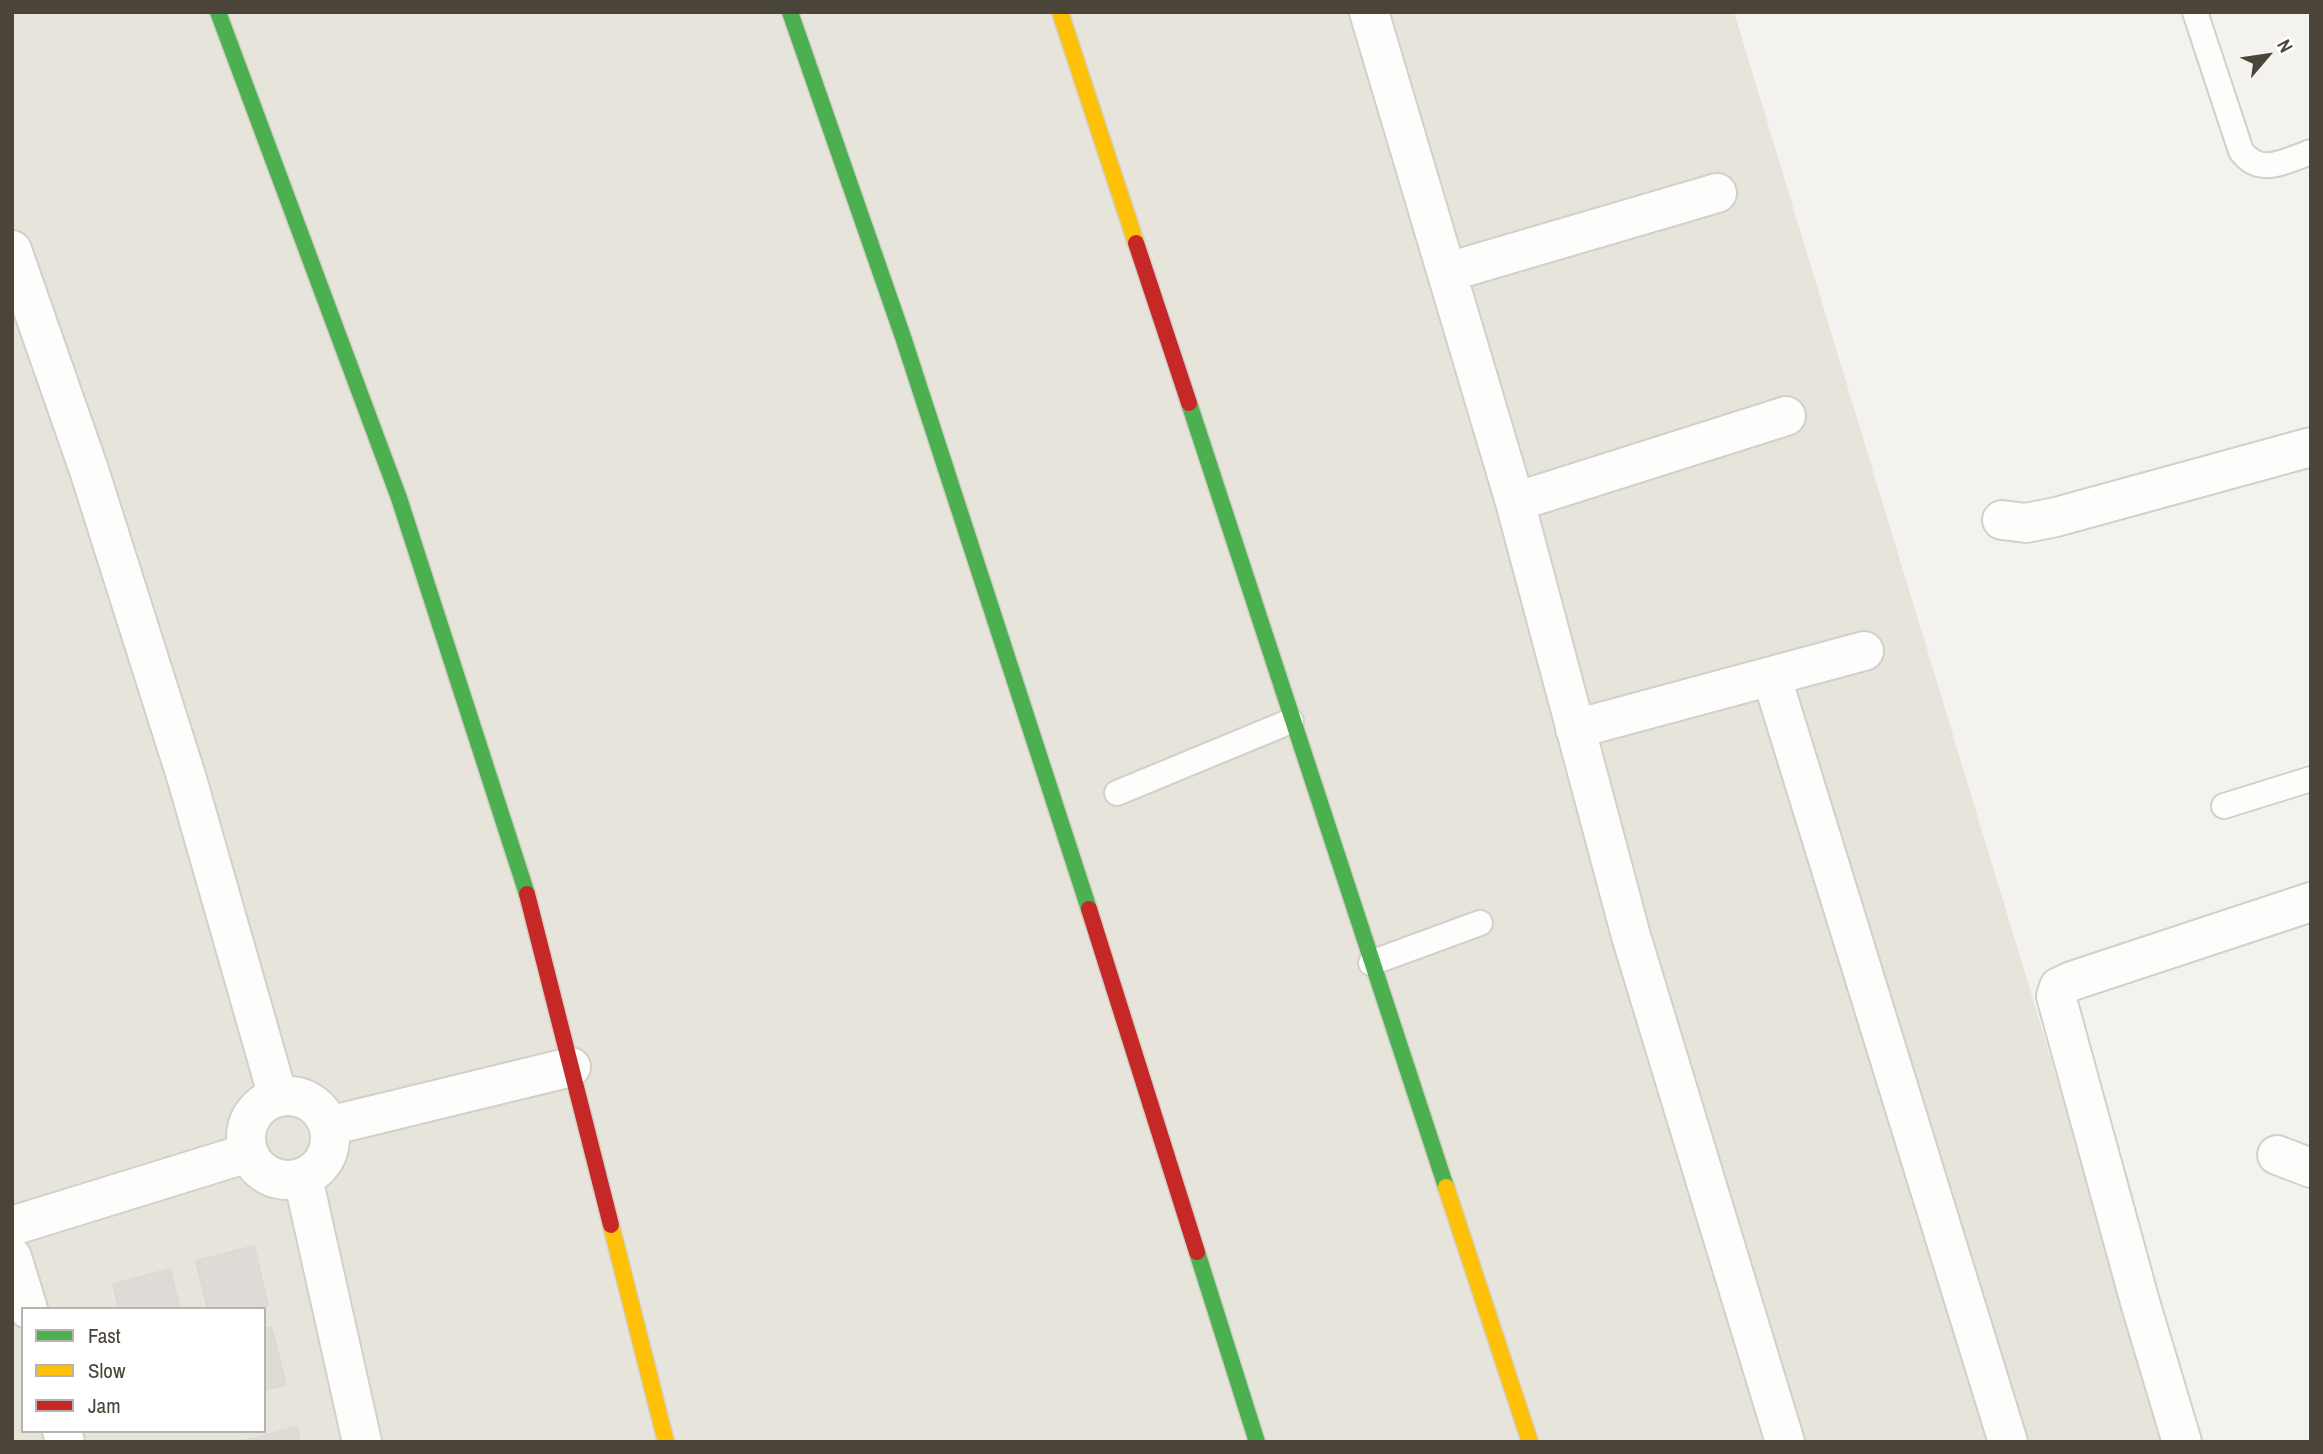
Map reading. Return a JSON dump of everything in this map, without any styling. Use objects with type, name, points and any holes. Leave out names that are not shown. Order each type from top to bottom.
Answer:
[{"type":"street","points":[[218,12],[400,498],[528,898],[666,1442]]},
{"type":"street","points":[[790,12],[903,337],[1073,856],[1257,1442]]},
{"type":"street","points":[[1060,12],[1530,1442]]},
{"type":"street","points":[[1370,12],[1515,502],[1632,936],[1785,1442]]},
{"type":"street","points":[[1448,272],[1717,193]]},
{"type":"street","points":[[12,250],[89,470],[183,766],[278,1097]]},
{"type":"street","points":[[1515,502],[1786,416]]},
{"type":"street","points":[[2002,520],[2026,523],[2056,517],[2310,450]]},
{"type":"street","points":[[1575,729],[1864,651]]},
{"type":"street","points":[[1772,678],[2008,1442]]},
{"type":"street","points":[[2182,1442],[2140,1303],[2056,996],[2059,987],[2072,981],[2311,902]]},
{"type":"street","points":[[329,1126],[571,1067]]},
{"type":"street","points":[[294,1096],[309,1101],[321,1112],[329,1126],[330,1143],[326,1158],[316,1170],[303,1178],[289,1181],[265,1174],[248,1153],[248,1125],[265,1102],[278,1097],[294,1096]]},
{"type":"street","points":[[12,1226],[248,1153]]},
{"type":"street","points":[[303,1178],[362,1442]]},
{"type":"street","points":[[12,1257],[26,1307]]},
{"type":"lane","points":[[2195,12],[2241,151],[2249,163],[2260,167],[2311,152]]},
{"type":"lane","points":[[1117,793],[1291,721]]},
{"type":"lane","points":[[2224,806],[2311,779]]},
{"type":"lane","points":[[1371,962],[1480,923]]},
{"type":"shaded area","points":[[12,12],[1734,12],[2167,1442],[12,1442]]},
{"type":"building","points":[[254,1246],[268,1305],[208,1307],[196,1261]]},
{"type":"building","points":[[170,1269],[180,1307],[119,1307],[113,1284]]},
{"type":"building","points":[[271,1327],[286,1385],[266,1390],[266,1328]]},
{"type":"building","points":[[297,1427],[300,1442],[240,1442]]},
{"type":"traffic: fast","points":[[218,12],[399,498],[527,894]]},
{"type":"traffic: fast","points":[[790,12],[903,337],[1089,909]]},
{"type":"traffic: fast","points":[[1189,403],[1446,1187]]},
{"type":"traffic: fast","points":[[1197,1252],[1257,1442]]},
{"type":"traffic: slow","points":[[1060,12],[1136,243]]},
{"type":"traffic: slow","points":[[1446,1187],[1530,1442]]},
{"type":"traffic: slow","points":[[611,1225],[666,1442]]},
{"type":"traffic: jam","points":[[1136,243],[1189,403]]},
{"type":"traffic: jam","points":[[527,894],[611,1225]]},
{"type":"traffic: jam","points":[[1089,909],[1197,1252]]}]
